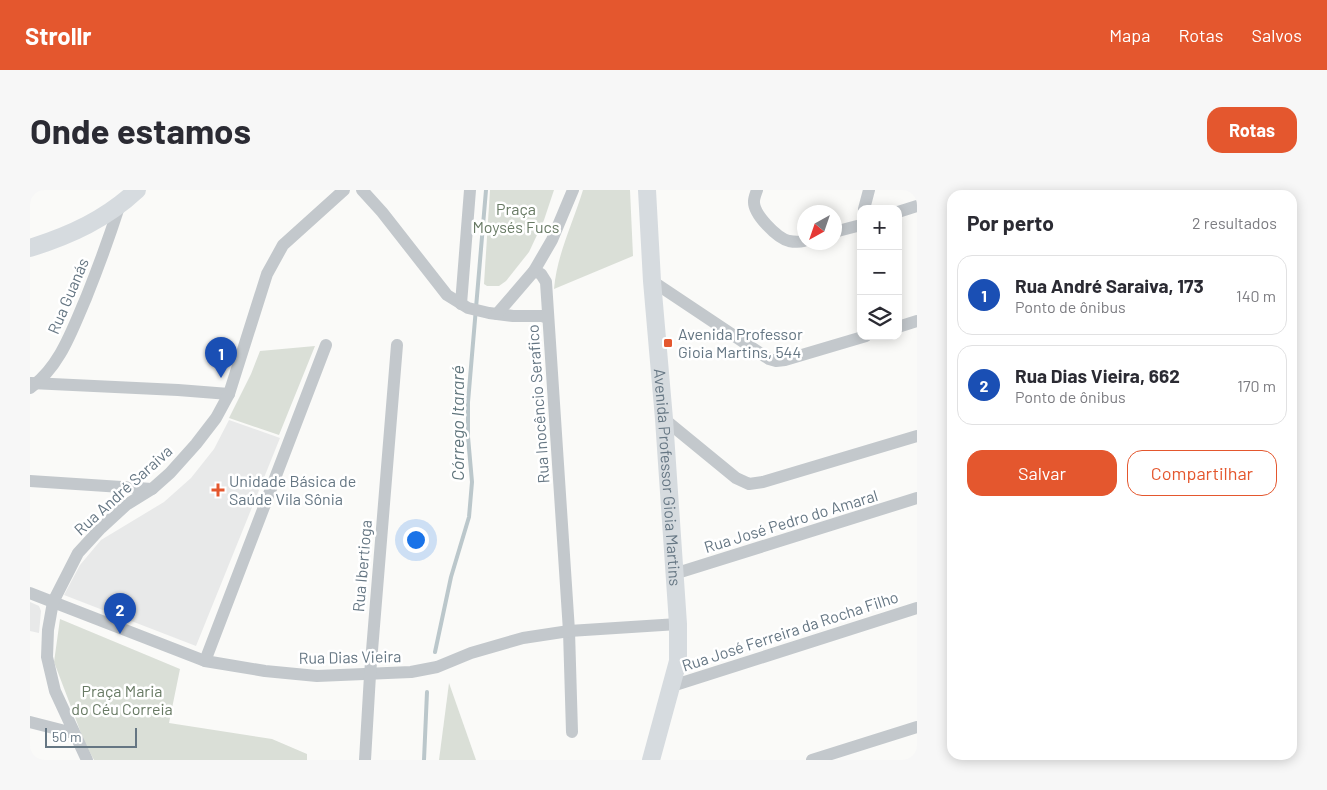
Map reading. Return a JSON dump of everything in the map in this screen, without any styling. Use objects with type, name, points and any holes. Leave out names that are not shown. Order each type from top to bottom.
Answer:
[{"type":"street","points":[[30,248],[82,228],[119,207],[137,190]]},
{"type":"street","name":"Rua André Saraiva","points":[[87,760],[55,691],[47,657],[48,630],[53,602],[78,553],[126,505],[152,489],[170,473],[216,418],[228,394],[267,274],[283,245],[344,190]]},
{"type":"street","points":[[362,190],[382,212],[447,296],[465,306],[493,314],[542,316],[548,318]]},
{"type":"street","points":[[465,306],[470,190]]},
{"type":"street","points":[[493,314],[534,271],[552,240],[573,190]]},
{"type":"street","name":"Avenida Professor Gioia Martins","points":[[647,190],[678,624],[678,661],[651,760]]},
{"type":"street","points":[[757,190],[754,202],[756,208],[770,229],[782,238],[789,241],[797,241]]},
{"type":"street","points":[[865,205],[869,190]]},
{"type":"street","points":[[902,211],[917,206]]},
{"type":"street","name":"Rua Guanás","points":[[33,385],[53,365],[68,342],[106,248],[119,207]]},
{"type":"street","points":[[842,229],[857,224]]},
{"type":"street","name":"Rua Inocêncio Serafico","points":[[534,271],[541,274],[546,282],[569,631],[572,732]]},
{"type":"street","points":[[652,281],[769,359],[776,361],[857,339]]},
{"type":"street","points":[[512,296],[510,305],[513,316]]},
{"type":"street","points":[[902,326],[917,321]]},
{"type":"street","points":[[205,661],[326,345]]},
{"type":"street","name":"Rua Ibertioga","points":[[365,760],[370,675],[397,345]]},
{"type":"street","points":[[33,385],[178,390],[228,394]]},
{"type":"street","points":[[664,419],[736,478],[749,484],[763,482],[917,436]]},
{"type":"street","points":[[30,481],[152,489]]},
{"type":"street","name":"Rua José Pedro do Amaral","points":[[674,574],[917,498]]},
{"type":"street","name":"Rua Dias Vieira","points":[[30,593],[205,661],[265,672],[317,676],[412,672],[437,667],[523,638],[569,631],[678,624]]},
{"type":"street","name":"Rua José Ferreira da Rocha Filho","points":[[672,686],[917,608]]},
{"type":"street","points":[[30,722],[73,733]]},
{"type":"street","points":[[812,760],[917,727]]},
{"type":"shaded area","points":[[229,420],[280,438],[196,646],[64,595],[80,565],[101,540],[164,502],[191,478],[214,449]]},
{"type":"shaded area","points":[[30,602],[39,606],[41,611],[39,633],[30,631]]},
{"type":"green space","name":"Praça Moysés Fucs","points":[[490,190],[554,190],[544,220],[529,252],[506,281],[499,286],[487,286],[484,284]]},
{"type":"green space","points":[[583,190],[630,190],[633,256],[554,289],[558,263]]},
{"type":"green space","points":[[315,346],[279,435],[229,418],[260,351]]},
{"type":"green space","name":"Praça Maria do Céu Correia","points":[[60,619],[180,669],[169,723],[272,739],[307,754],[307,760],[94,760],[84,741],[54,662]]},
{"type":"green space","points":[[449,683],[476,760],[439,760]]},
{"type":"waterway","name":"Córrego Itararé","points":[[435,652],[451,577],[469,517],[472,482],[468,437],[468,402],[486,190]]},
{"type":"waterway","name":"Córrego Itararé","points":[[424,760],[427,692]]},
{"type":"place","name":"Avenida Professor Gioia Martins, 544","points":[[668,343]]},
{"type":"place","name":"Rua André Saraiva, 173","points":[[221,378]]},
{"type":"place","name":"Unidade Básica de Saúde Vila Sônia","points":[[218,490]]},
{"type":"place","name":"Rua Dias Vieira, 662","points":[[120,634]]}]
